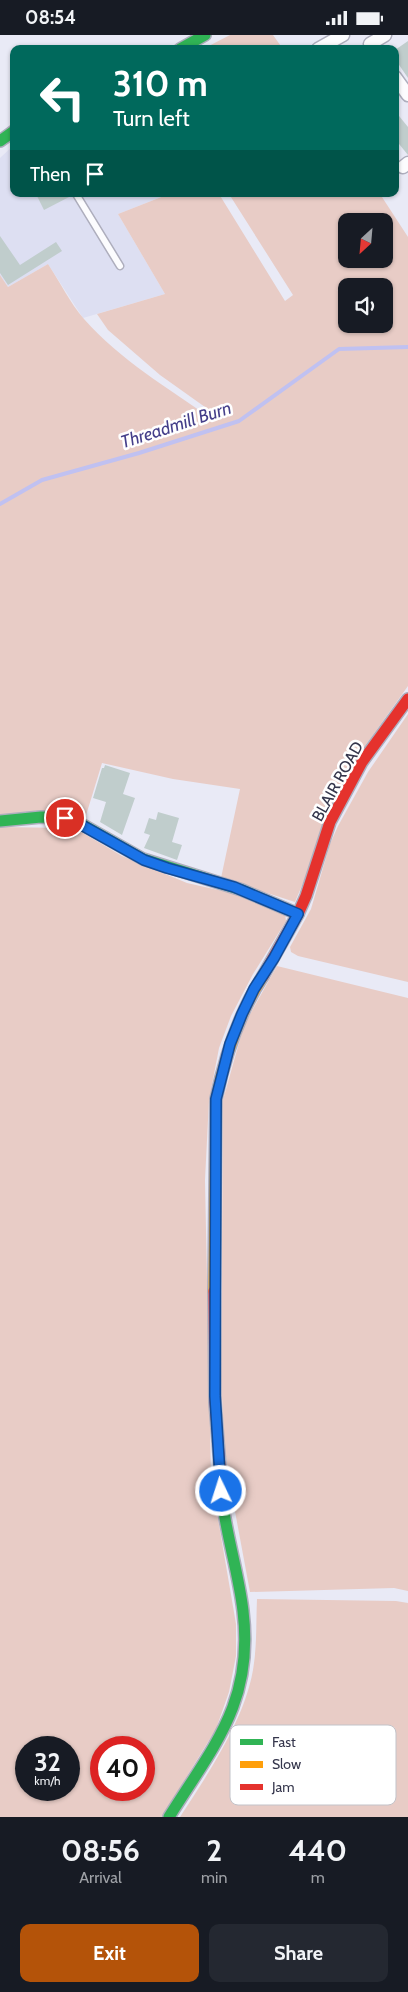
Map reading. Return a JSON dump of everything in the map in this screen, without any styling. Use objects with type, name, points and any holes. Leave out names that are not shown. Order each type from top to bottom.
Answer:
[{"type":"street","points":[[187,45],[206,35]]},
{"type":"street","points":[[325,45],[343,35]]},
{"type":"street","points":[[369,43],[385,35]]},
{"type":"street","points":[[399,83],[408,95]]},
{"type":"street","name":"BLAIR ROAD","points":[[169,1817],[214,1745],[225,1723],[236,1698],[242,1671],[245,1624],[221,1491],[215,1404],[216,1099],[230,1044],[242,1014],[254,989],[274,958],[298,914],[306,896],[330,822],[362,762],[408,699]]},
{"type":"street","points":[[0,821],[51,817],[65,818],[78,823],[144,860],[234,887],[298,914]]},
{"type":"lane","points":[[78,197],[120,266]]},
{"type":"shaded area","points":[[230,35],[273,35],[280,45],[211,45]]},
{"type":"shaded area","points":[[10,149],[10,197],[161,197],[118,214],[165,294],[83,318],[48,264],[8,287],[0,275],[0,158]]},
{"type":"shaded area","points":[[161,197],[221,197],[285,301],[293,295],[231,197],[382,197],[392,213],[338,213],[338,268],[393,268],[393,214],[408,237],[408,686],[355,760],[295,902],[221,878],[240,789],[173,779],[102,763],[84,822],[0,817],[0,275],[8,287],[48,264],[79,313],[113,348],[145,373],[212,419],[219,417],[160,375],[108,330],[97,314],[165,294],[118,214]]},
{"type":"shaded area","points":[[408,714],[408,982],[298,956],[291,952],[290,947],[311,909],[330,844],[338,826],[368,772]]},
{"type":"shaded area","points":[[0,827],[66,828],[83,833],[122,856],[187,883],[236,894],[285,914],[286,921],[253,974],[231,1016],[219,1048],[209,1100],[205,1180],[211,1478],[236,1624],[236,1656],[229,1692],[216,1729],[162,1817],[0,1817]]},
{"type":"shaded area","points":[[277,966],[408,998],[408,1591],[394,1588],[250,1592],[225,1450],[221,1380],[223,1100],[244,1025]]},
{"type":"shaded area","points":[[257,1599],[396,1601],[408,1603],[408,1817],[180,1817],[203,1782],[230,1733],[230,1805],[396,1805],[396,1725],[234,1725],[244,1703],[250,1683],[256,1639]]},
{"type":"building","points":[[408,41],[408,78],[399,65],[399,47]]},
{"type":"building","points":[[399,116],[408,127],[408,155],[399,144]]},
{"type":"building","points":[[38,197],[69,197],[44,210]]},
{"type":"building","points":[[0,236],[20,265],[56,242],[62,251],[8,285],[0,273]]},
{"type":"building","points":[[105,765],[130,773],[123,794],[135,798],[122,835],[100,822],[106,802],[93,798],[102,768]]},
{"type":"building","points":[[158,812],[179,818],[172,842],[182,845],[177,860],[144,848],[150,835],[144,833],[149,818],[156,820]]},
{"type":"waterway","name":"Threadmill Burn","points":[[0,504],[42,480],[139,453],[239,421],[339,349],[408,347]]},
{"type":"traffic: fast","points":[[187,45],[205,35]]},
{"type":"traffic: fast","points":[[0,141],[10,134]]},
{"type":"traffic: fast","points":[[0,821],[41,817],[65,818],[83,825],[143,859],[242,890],[298,914]]},
{"type":"traffic: fast","points":[[169,1817],[215,1744],[227,1721],[236,1697],[242,1671],[245,1643],[243,1611],[223,1506]]},
{"type":"traffic: slow","points":[[214,1291],[216,1099],[234,1035],[254,990],[263,976]]},
{"type":"traffic: jam","points":[[263,976],[306,896],[330,822],[362,762],[408,699]]},
{"type":"traffic: jam","points":[[214,1291],[215,1402],[223,1506]]},
{"type":"route","points":[[65,818],[78,823],[121,849],[144,860],[234,887],[298,914],[274,958],[254,989],[242,1014],[230,1044],[216,1099],[215,1396],[221,1491]]}]
